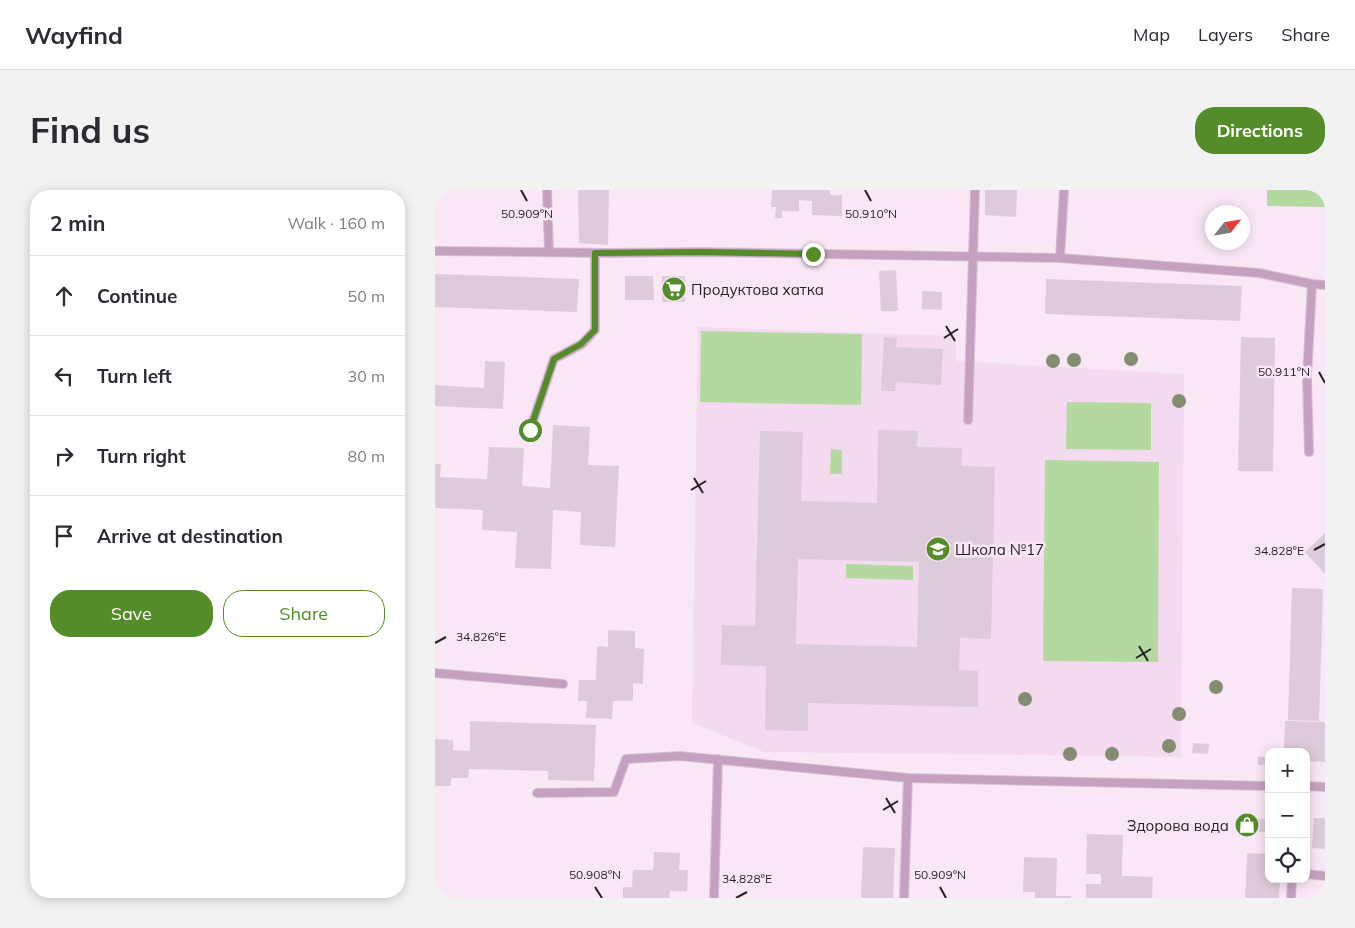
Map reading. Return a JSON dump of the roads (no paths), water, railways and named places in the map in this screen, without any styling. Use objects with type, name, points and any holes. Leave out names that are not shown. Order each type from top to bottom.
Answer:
[{"type":"lane","points":[[547,190],[549,252]]},
{"type":"lane","points":[[968,420],[975,190]]},
{"type":"lane","points":[[1061,258],[1064,190]]},
{"type":"lane","points":[[435,251],[701,252],[1061,258],[1259,273],[1325,285]]},
{"type":"lane","points":[[530,430],[554,359],[581,344],[595,330],[595,253]]},
{"type":"lane","points":[[1309,452],[1307,377],[1312,284]]},
{"type":"lane","points":[[435,673],[563,684]]},
{"type":"lane","points":[[537,793],[614,792],[626,759],[680,756],[908,778],[1265,786]]},
{"type":"lane","points":[[714,898],[718,759]]},
{"type":"lane","points":[[904,898],[908,778]]},
{"type":"lane","points":[[1310,786],[1325,787]]},
{"type":"lane","points":[[1310,874],[1325,876]]},
{"type":"lane","points":[[1291,898],[1292,883]]},
{"type":"place","name":"Продуктова хатка","points":[[674,289]]},
{"type":"place","name":"Школа №17","points":[[938,549]]},
{"type":"place","name":"Здорова вода","points":[[1247,825]]}]
